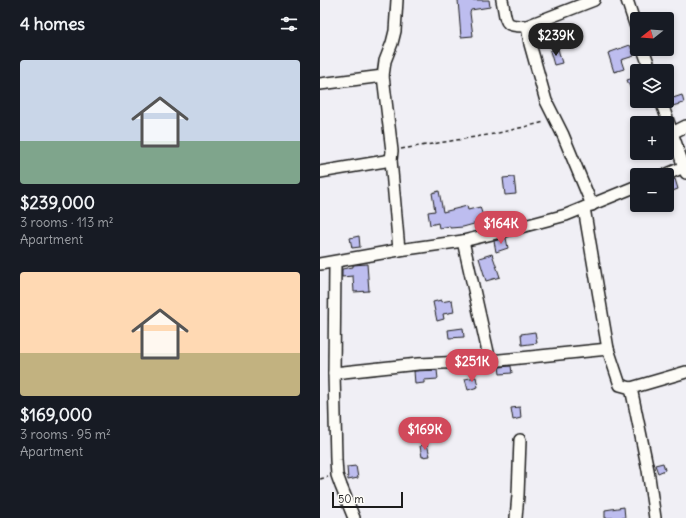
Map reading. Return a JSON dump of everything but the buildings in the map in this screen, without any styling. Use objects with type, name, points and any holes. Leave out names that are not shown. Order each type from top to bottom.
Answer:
[{"type":"street","points":[[397,0],[395,31],[385,61],[383,76],[400,250]]},
{"type":"street","points":[[502,0],[507,22],[515,27],[527,26],[594,0]]},
{"type":"street","points":[[627,0],[631,12]]},
{"type":"street","points":[[527,26],[530,44],[546,101],[563,135],[588,206],[608,349],[620,384],[631,388],[686,372]]},
{"type":"street","points":[[320,84],[383,76]]},
{"type":"street","points":[[674,131],[686,126]]},
{"type":"street","points":[[674,138],[685,170],[674,173]]},
{"type":"street","points":[[320,172],[391,155]]},
{"type":"street","points":[[320,264],[463,241],[555,218],[630,189]]},
{"type":"street","points":[[463,241],[490,361]]},
{"type":"street","points":[[335,262],[334,373],[337,475],[354,518]]},
{"type":"street","points":[[334,373],[418,364],[490,361],[608,349]]},
{"type":"street","points":[[631,388],[648,470],[655,518]]},
{"type":"street","points":[[516,518],[520,440]]},
{"type":"path","points":[[391,155],[494,134],[554,119]]}]
